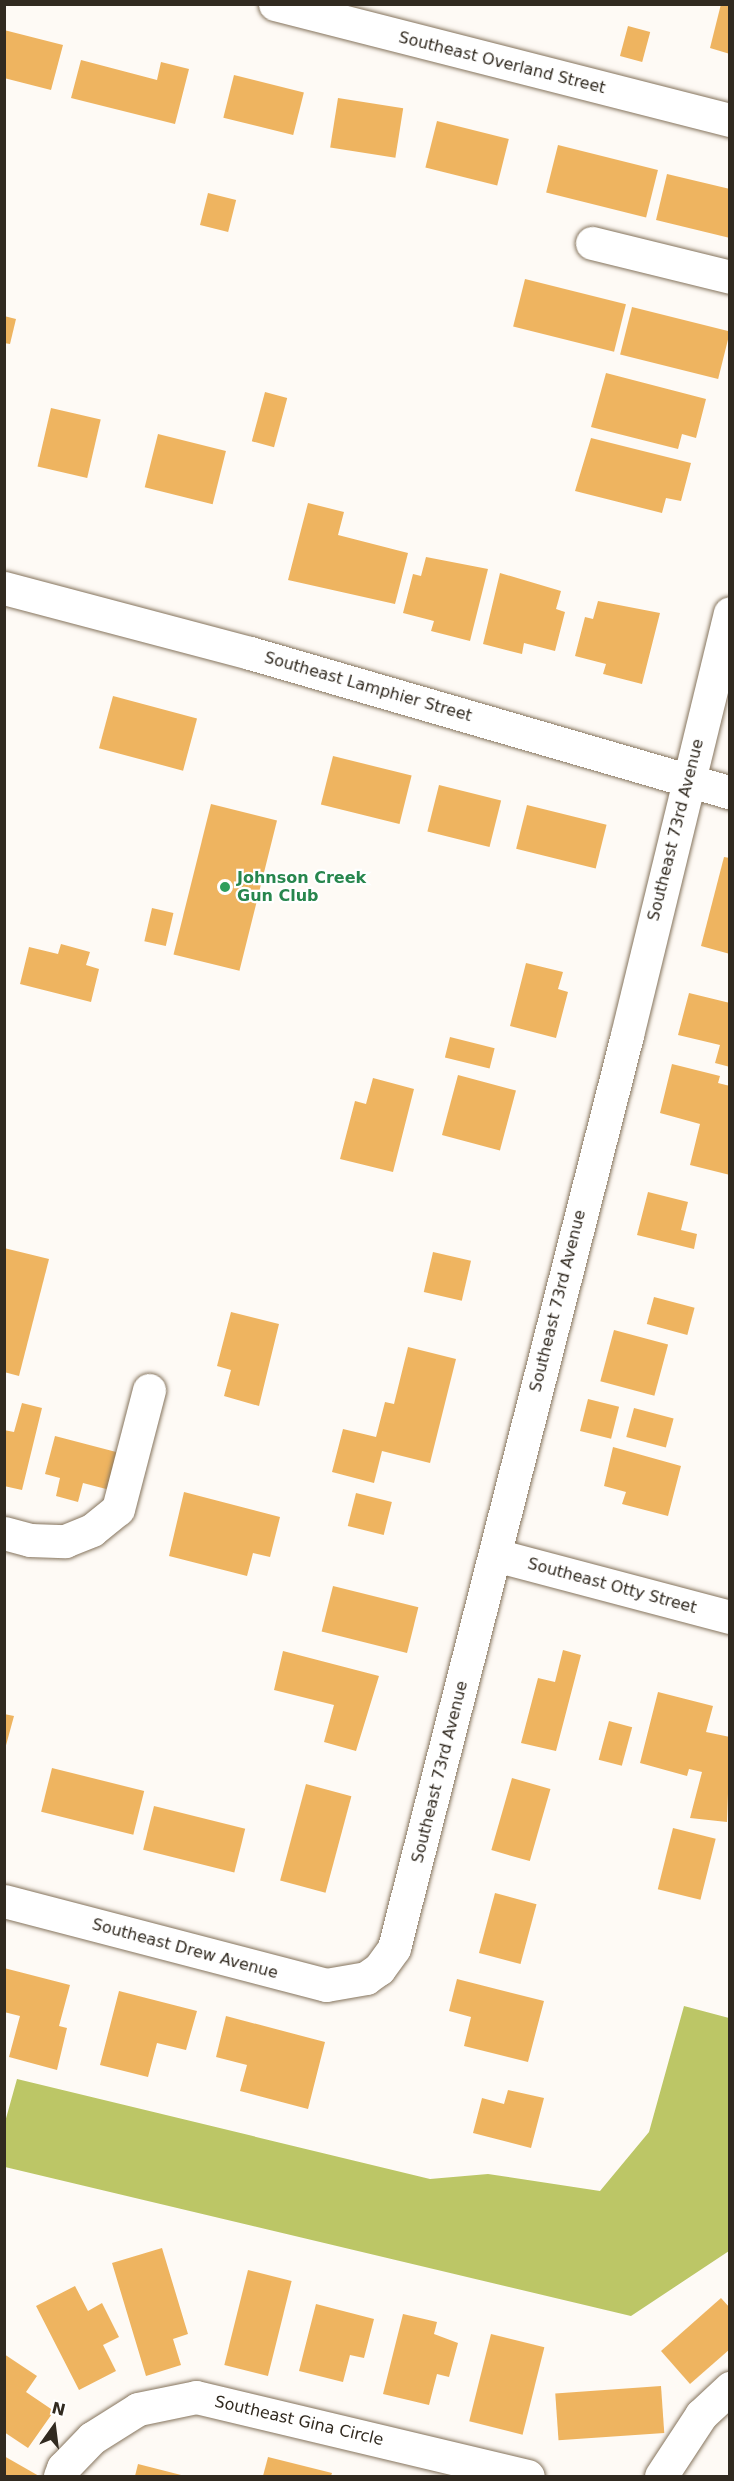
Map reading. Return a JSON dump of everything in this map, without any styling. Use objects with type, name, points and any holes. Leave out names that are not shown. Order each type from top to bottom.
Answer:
[{"type":"street","name":"Southeast Overland Street","points":[[275,4],[729,120]]},
{"type":"street","points":[[592,243],[729,277]]},
{"type":"street","name":"Southeast Lamphier Street","points":[[4,588],[250,653],[729,792]]},
{"type":"street","name":"Southeast 73rd Avenue","points":[[366,1978],[387,1959],[399,1934],[729,613]]},
{"type":"street","points":[[4,1533],[30,1540],[65,1541],[92,1530],[118,1509],[149,1390]]},
{"type":"street","name":"Southeast Otty Street","points":[[495,1555],[729,1617]]},
{"type":"street","name":"Southeast Drew Avenue","points":[[4,1901],[305,1981],[336,1984],[366,1978]]},
{"type":"street","points":[[661,2476],[701,2415],[729,2388]]},
{"type":"street","name":"Southeast Gina Circle","points":[[60,2476],[63,2468],[92,2438],[138,2409],[196,2397],[528,2476]]},
{"type":"green space","points":[[684,2006],[729,2018],[729,2251],[631,2316],[5,2167],[5,2122],[17,2079],[430,2179],[488,2174],[600,2191],[649,2132]]},
{"type":"building","points":[[721,4],[730,4],[730,54],[710,48]]},
{"type":"building","points":[[628,26],[650,32],[642,62],[620,56]]},
{"type":"building","points":[[4,30],[63,45],[51,90],[4,78]]},
{"type":"building","points":[[81,60],[157,80],[161,62],[189,69],[175,124],[71,98]]},
{"type":"building","points":[[234,75],[304,92],[293,135],[223,118]]},
{"type":"building","points":[[338,98],[403,108],[395,158],[330,147]]},
{"type":"building","points":[[437,121],[509,139],[497,185],[425,168]]},
{"type":"building","points":[[558,145],[658,170],[646,217],[546,193]]},
{"type":"building","points":[[667,174],[730,189],[730,238],[656,220]]},
{"type":"building","points":[[208,193],[236,200],[228,232],[200,225]]},
{"type":"building","points":[[525,279],[626,304],[614,352],[513,327]]},
{"type":"building","points":[[632,307],[730,331],[718,379],[620,355]]},
{"type":"building","points":[[4,316],[16,319],[10,344],[4,343]]},
{"type":"building","points":[[606,373],[706,399],[696,438],[682,434],[678,449],[591,427]]},
{"type":"building","points":[[265,392],[287,398],[274,447],[252,441]]},
{"type":"building","points":[[51,408],[101,419],[87,478],[38,466]]},
{"type":"building","points":[[158,434],[226,451],[213,504],[145,487]]},
{"type":"building","points":[[591,438],[691,463],[681,501],[666,498],[662,513],[575,491]]},
{"type":"building","points":[[308,503],[344,512],[338,535],[408,553],[395,604],[288,580]]},
{"type":"building","points":[[426,557],[488,569],[470,641],[431,631],[434,621],[403,613],[413,574],[421,576]]},
{"type":"building","points":[[500,573],[561,591],[556,609],[565,612],[555,651],[524,643],[522,654],[483,644]]},
{"type":"building","points":[[598,601],[660,613],[642,684],[603,674],[606,664],[575,656],[585,617],[593,619]]},
{"type":"building","points":[[113,696],[197,719],[183,771],[99,748]]},
{"type":"building","points":[[333,756],[412,776],[399,824],[321,805]]},
{"type":"building","points":[[439,785],[501,800],[489,847],[427,832]]},
{"type":"building","name":"Johnson Creek Gun Club","points":[[211,804],[277,820],[239,971],[174,954]]},
{"type":"building","points":[[527,805],[607,825],[596,869],[516,849]]},
{"type":"building","points":[[724,857],[730,858],[730,954],[701,946]]},
{"type":"building","points":[[152,908],[173,913],[166,946],[144,941]]},
{"type":"building","points":[[61,944],[90,952],[86,965],[99,969],[91,1002],[20,984],[29,947],[58,954]]},
{"type":"building","points":[[526,963],[563,972],[558,989],[568,992],[556,1038],[510,1026]]},
{"type":"building","points":[[689,993],[730,1003],[730,1067],[715,1063],[720,1045],[678,1035]]},
{"type":"building","points":[[450,1037],[495,1048],[490,1069],[445,1057]]},
{"type":"building","points":[[672,1064],[720,1076],[718,1083],[730,1086],[730,1175],[690,1165],[700,1124],[660,1113]]},
{"type":"building","points":[[458,1075],[516,1091],[500,1150],[442,1135]]},
{"type":"building","points":[[373,1078],[414,1089],[393,1172],[340,1159],[355,1101],[366,1104]]},
{"type":"building","points":[[648,1192],[688,1202],[681,1230],[697,1234],[694,1249],[637,1235]]},
{"type":"building","points":[[4,1248],[49,1259],[19,1376],[4,1372]]},
{"type":"building","points":[[433,1252],[471,1261],[462,1301],[424,1292]]},
{"type":"building","points":[[654,1297],[695,1308],[687,1335],[647,1324]]},
{"type":"building","points":[[231,1312],[279,1324],[259,1406],[224,1396],[231,1370],[217,1366]]},
{"type":"building","points":[[614,1330],[668,1344],[654,1396],[600,1381]]},
{"type":"building","points":[[408,1347],[456,1359],[430,1463],[382,1451],[374,1483],[332,1472],[343,1429],[376,1437],[385,1402],[394,1404]]},
{"type":"building","points":[[588,1399],[619,1407],[611,1439],[580,1431]]},
{"type":"building","points":[[22,1403],[42,1408],[22,1490],[4,1486],[4,1430],[14,1432]]},
{"type":"building","points":[[634,1408],[674,1419],[666,1448],[626,1437]]},
{"type":"building","points":[[55,1436],[120,1453],[110,1490],[83,1483],[78,1502],[56,1496],[60,1478],[45,1474]]},
{"type":"building","points":[[613,1447],[681,1466],[668,1516],[622,1504],[626,1492],[604,1486]]},
{"type":"building","points":[[184,1492],[280,1517],[270,1557],[253,1553],[247,1576],[169,1556]]},
{"type":"building","points":[[356,1493],[392,1502],[384,1535],[348,1526]]},
{"type":"building","points":[[333,1586],[418,1607],[407,1653],[322,1632]]},
{"type":"building","points":[[563,1650],[581,1655],[556,1751],[521,1743],[538,1678],[555,1682]]},
{"type":"building","points":[[283,1651],[379,1676],[356,1751],[324,1742],[334,1705],[274,1690]]},
{"type":"building","points":[[658,1692],[713,1706],[706,1732],[730,1737],[727,1822],[690,1818],[702,1772],[689,1769],[687,1776],[640,1763]]},
{"type":"building","points":[[4,1714],[14,1716],[5,1749],[4,1749]]},
{"type":"building","points":[[609,1721],[632,1727],[622,1766],[599,1760]]},
{"type":"building","points":[[52,1768],[144,1791],[133,1835],[41,1812]]},
{"type":"building","points":[[512,1778],[550,1789],[530,1861],[491,1850]]},
{"type":"building","points":[[306,1784],[351,1796],[326,1893],[280,1881]]},
{"type":"building","points":[[154,1806],[245,1829],[234,1872],[143,1850]]},
{"type":"building","points":[[673,1828],[716,1839],[700,1900],[658,1889]]},
{"type":"building","points":[[495,1893],[537,1904],[520,1964],[479,1953]]},
{"type":"building","points":[[4,1968],[70,1985],[59,2026],[67,2028],[57,2070],[9,2057],[20,2016],[4,2012]]},
{"type":"building","points":[[457,1979],[544,2001],[528,2062],[464,2046],[471,2017],[449,2011]]},
{"type":"building","points":[[119,1991],[197,2011],[186,2050],[157,2043],[148,2077],[100,2065]]},
{"type":"building","points":[[226,2016],[325,2042],[308,2109],[240,2091],[247,2065],[216,2057]]},
{"type":"building","points":[[508,2090],[544,2098],[531,2148],[473,2133],[482,2098],[504,2104]]},
{"type":"building","points":[[162,2248],[188,2334],[173,2339],[181,2365],[146,2376],[112,2263]]},
{"type":"building","points":[[248,2270],[292,2281],[268,2376],[224,2365]]},
{"type":"building","points":[[75,2286],[88,2311],[102,2303],[119,2337],[103,2345],[116,2371],[79,2390],[36,2306]]},
{"type":"building","points":[[721,2298],[730,2308],[730,2349],[690,2384],[661,2351]]},
{"type":"building","points":[[316,2304],[374,2319],[364,2358],[350,2355],[343,2382],[299,2371]]},
{"type":"building","points":[[403,2314],[437,2322],[434,2334],[458,2343],[449,2377],[437,2374],[429,2405],[383,2394]]},
{"type":"building","points":[[491,2334],[544,2347],[523,2435],[469,2421]]},
{"type":"building","points":[[4,2354],[37,2376],[26,2392],[54,2411],[28,2448],[4,2432]]},
{"type":"building","points":[[661,2386],[664,2433],[559,2440],[555,2393]]},
{"type":"building","points":[[4,2456],[39,2476],[4,2476]]},
{"type":"building","points":[[268,2457],[332,2473],[331,2476],[263,2476]]},
{"type":"building","points":[[138,2464],[185,2476],[135,2476]]},
{"type":"place","name":"Johnson Creek Gun Club","points":[[225,887]]}]
